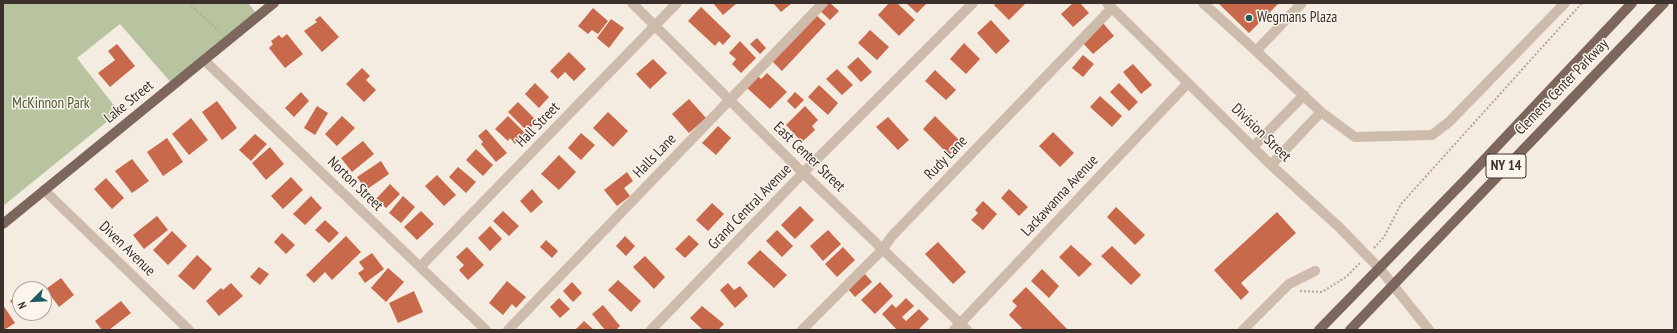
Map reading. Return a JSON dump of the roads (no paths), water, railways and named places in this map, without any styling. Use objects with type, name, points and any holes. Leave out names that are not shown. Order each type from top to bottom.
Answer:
[{"type":"main road","name":"Lake Street","points":[[3,224],[274,3]]},
{"type":"main road","name":"Clemens Center Parkway","points":[[1319,330],[1380,270],[1632,3]]},
{"type":"main road","name":"Clemens Center Parkway","points":[[1350,330],[1664,3]]},
{"type":"street","name":"East Center Street","points":[[632,3],[803,173],[883,249],[960,328]]},
{"type":"street","name":"Hall Street","points":[[420,267],[677,3]]},
{"type":"street","name":"Halls Lane","points":[[508,330],[823,3]]},
{"type":"street","name":"Grand Central Avenue","points":[[651,330],[803,173],[973,3]]},
{"type":"street","points":[[1203,3],[1304,95],[1320,112],[1355,137],[1432,135],[1449,122],[1565,3]]},
{"type":"street","points":[[1256,51],[1302,3]]},
{"type":"street","name":"Division Street","points":[[1109,6],[1271,165],[1339,227],[1380,270],[1427,329]]},
{"type":"street","name":"Rudy Lane","points":[[802,330],[883,249],[896,232],[1109,6]]},
{"type":"street","name":"Norton Street","points":[[204,60],[486,330]]},
{"type":"street","name":"Lackawanna Avenue","points":[[960,328],[1188,83]]},
{"type":"street","points":[[1253,147],[1304,95]]},
{"type":"street","points":[[1271,165],[1320,112]]},
{"type":"street","name":"Diven Avenue","points":[[44,190],[189,330]]},
{"type":"street","points":[[1243,330],[1289,284],[1315,271]]},
{"type":"place","name":"Wegmans Plaza","points":[[1249,18]]},
{"type":"park label","name":"McKinnon Park","points":[[51,104]]}]
